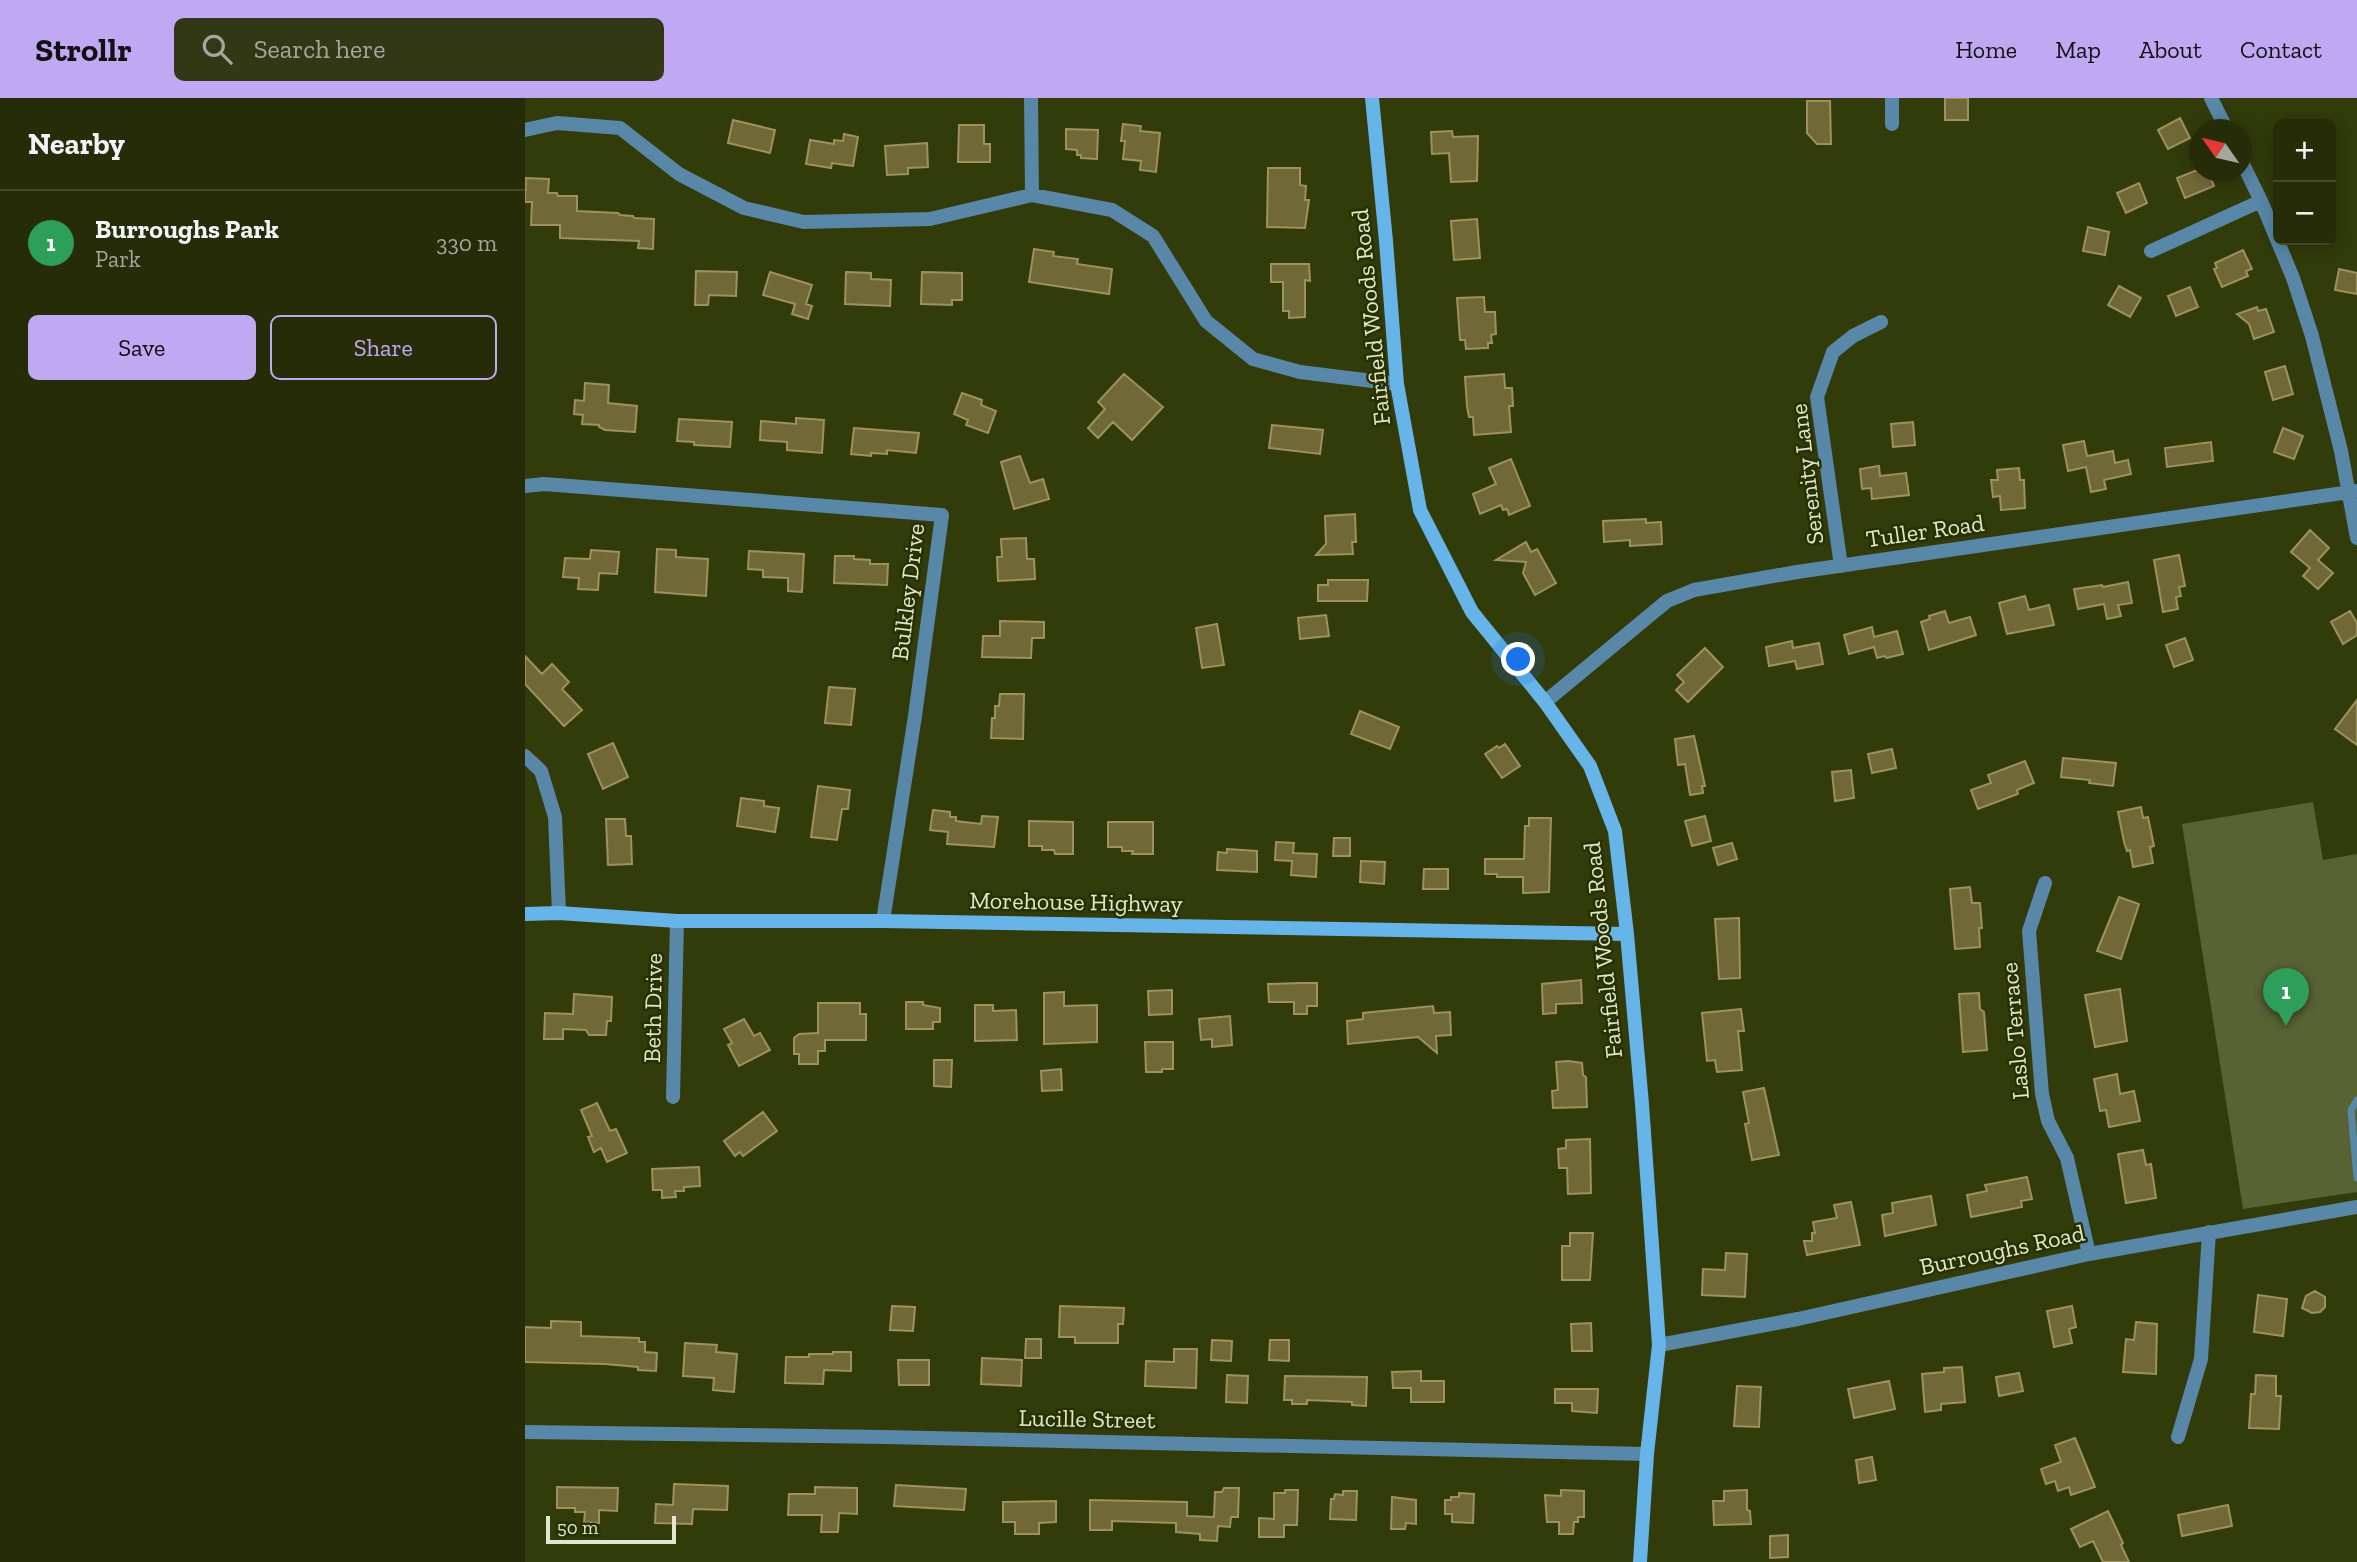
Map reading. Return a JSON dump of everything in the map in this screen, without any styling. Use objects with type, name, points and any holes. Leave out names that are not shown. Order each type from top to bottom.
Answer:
[{"type":"main road","name":"Fairfield Woods Road","points":[[1372,98],[1397,384],[1420,510],[1472,612],[1545,702],[1590,766],[1615,831],[1627,934],[1659,1345],[1647,1454],[1640,1562]]},
{"type":"main road","name":"Morehouse Highway","points":[[525,914],[677,921],[883,921],[1627,934]]},
{"type":"street","points":[[1031,98],[1032,195]]},
{"type":"street","points":[[1892,98],[1892,124]]},
{"type":"street","points":[[2211,98],[2222,119]]},
{"type":"street","points":[[525,130],[557,123],[620,128],[679,174],[744,208],[804,222],[930,219],[1032,195],[1112,210],[1153,236],[1206,321],[1253,359],[1300,372],[1397,384]]},
{"type":"street","points":[[2252,182],[2293,278],[2312,336],[2353,492],[2357,538]]},
{"type":"street","points":[[2151,251],[2261,201]]},
{"type":"street","name":"Serenity Lane","points":[[1841,566],[1817,397],[1833,352],[1853,336],[1881,322]]},
{"type":"street","name":"Bulkley Drive","points":[[525,486],[544,484],[942,514],[915,716],[883,921]]},
{"type":"street","name":"Tuller Road","points":[[1545,702],[1667,601],[1694,590],[1728,582],[2353,492]]},
{"type":"street","points":[[525,756],[541,771],[555,817],[559,914]]},
{"type":"street","name":"Laslo Terrace","points":[[2045,883],[2029,931],[2042,1094],[2048,1121],[2067,1158],[2089,1254]]},
{"type":"street","name":"Beth Drive","points":[[673,1097],[677,921]]},
{"type":"street","name":"Burroughs Road","points":[[1659,1345],[1798,1319],[2089,1254],[2357,1207]]},
{"type":"street","points":[[2178,1437],[2201,1359],[2209,1232]]},
{"type":"street","name":"Lucille Street","points":[[525,1432],[1647,1454]]},
{"type":"lane","points":[[2357,1100],[2351,1110],[2357,1178]]},
{"type":"green space","points":[[2313,802],[2323,860],[2357,854],[2357,1192],[2243,1209],[2182,824]]},
{"type":"building","points":[[1945,98],[1968,98],[1968,120],[1945,120]]},
{"type":"building","points":[[1807,101],[1830,101],[1831,144],[1817,144],[1807,133]]},
{"type":"building","points":[[2180,118],[2189,138],[2168,149],[2158,130]]},
{"type":"building","points":[[733,120],[775,130],[770,153],[728,143]]},
{"type":"building","points":[[1123,124],[1141,126],[1140,131],[1160,133],[1156,172],[1140,170],[1141,161],[1123,159]]},
{"type":"building","points":[[959,125],[984,125],[984,144],[990,144],[990,162],[958,162]]},
{"type":"building","points":[[1066,129],[1098,130],[1097,159],[1081,158],[1081,155],[1077,155],[1077,150],[1066,149]]},
{"type":"building","points":[[1452,131],[1453,137],[1478,136],[1477,181],[1451,182],[1449,153],[1432,154],[1431,132]]},
{"type":"building","points":[[844,134],[858,137],[853,166],[832,163],[831,168],[806,164],[810,140],[834,144],[834,140],[843,141]]},
{"type":"building","points":[[927,143],[928,167],[908,168],[908,174],[887,175],[885,146]]},
{"type":"building","points":[[1268,168],[1300,168],[1300,185],[1306,186],[1305,200],[1309,200],[1305,228],[1267,227]]},
{"type":"building","points":[[2189,173],[2189,182],[2212,182],[2214,186],[2185,198],[2177,178]]},
{"type":"building","points":[[526,178],[549,179],[548,193],[577,196],[577,211],[618,213],[634,218],[654,219],[653,249],[638,248],[639,241],[560,238],[560,225],[531,225],[532,202],[525,202]]},
{"type":"building","points":[[2139,183],[2147,203],[2126,213],[2117,193]]},
{"type":"building","points":[[1477,219],[1480,258],[1454,260],[1451,221]]},
{"type":"building","points":[[2088,227],[2109,232],[2105,255],[2083,251]]},
{"type":"building","points":[[1034,249],[1054,252],[1053,256],[1078,259],[1077,264],[1112,269],[1109,294],[1029,282]]},
{"type":"building","points":[[2243,250],[2252,269],[2246,271],[2248,276],[2222,287],[2214,269],[2217,268],[2215,263]]},
{"type":"building","points":[[1271,264],[1309,264],[1310,281],[1305,280],[1305,317],[1289,318],[1289,311],[1283,311],[1283,282],[1271,282]]},
{"type":"building","points":[[2339,269],[2357,273],[2357,294],[2335,290]]},
{"type":"building","points":[[696,271],[737,272],[736,296],[709,295],[708,305],[695,305]]},
{"type":"building","points":[[770,272],[812,285],[806,304],[812,306],[808,319],[792,314],[795,304],[763,295]]},
{"type":"building","points":[[846,272],[871,273],[871,279],[891,280],[890,306],[845,304]]},
{"type":"building","points":[[922,272],[962,273],[962,300],[952,300],[952,305],[921,304]]},
{"type":"building","points":[[2119,286],[2141,298],[2130,317],[2108,305]]},
{"type":"building","points":[[2190,287],[2198,307],[2176,316],[2168,296]]},
{"type":"building","points":[[1484,297],[1485,312],[1495,312],[1496,334],[1491,335],[1492,343],[1488,343],[1488,348],[1466,349],[1465,340],[1460,340],[1457,298]]},
{"type":"building","points":[[2257,307],[2258,311],[2266,309],[2274,332],[2254,339],[2249,324],[2237,314]]},
{"type":"building","points":[[2285,366],[2293,394],[2273,400],[2265,372]]},
{"type":"building","points":[[1124,374],[1163,407],[1132,440],[1113,422],[1098,438],[1088,428],[1105,409],[1098,402]]},
{"type":"building","points":[[1504,374],[1505,388],[1512,388],[1513,406],[1509,406],[1511,432],[1474,435],[1473,417],[1469,417],[1467,406],[1465,377]]},
{"type":"building","points":[[585,383],[609,385],[608,403],[637,406],[635,432],[605,430],[599,425],[582,424],[583,415],[574,414],[575,400],[584,401]]},
{"type":"building","points":[[962,393],[982,400],[981,405],[996,411],[988,433],[966,425],[968,420],[954,414]]},
{"type":"building","points":[[796,418],[824,420],[822,453],[787,450],[787,442],[760,440],[761,421],[796,424]]},
{"type":"building","points":[[679,419],[732,422],[730,447],[677,441]]},
{"type":"building","points":[[1913,422],[1915,445],[1893,447],[1891,424]]},
{"type":"building","points":[[1272,425],[1323,430],[1320,454],[1269,448]]},
{"type":"building","points":[[854,428],[919,433],[916,453],[887,450],[887,454],[871,453],[871,456],[851,454]]},
{"type":"building","points":[[2283,428],[2303,436],[2294,459],[2274,452]]},
{"type":"building","points":[[2084,441],[2087,456],[2113,451],[2115,463],[2128,460],[2131,474],[2104,480],[2106,489],[2091,492],[2086,467],[2068,471],[2063,445]]},
{"type":"building","points":[[2211,442],[2213,461],[2167,467],[2165,448]]},
{"type":"building","points":[[1020,456],[1030,483],[1043,479],[1049,499],[1014,509],[1001,462]]},
{"type":"building","points":[[1511,459],[1530,506],[1509,515],[1507,509],[1503,510],[1501,505],[1480,514],[1473,494],[1496,484],[1489,468]]},
{"type":"building","points":[[1879,466],[1880,476],[1906,473],[1909,495],[1872,499],[1871,488],[1862,489],[1860,469]]},
{"type":"building","points":[[2019,468],[2020,480],[2024,480],[2025,508],[2001,510],[2000,496],[1993,497],[1991,480],[1998,480],[1997,470]]},
{"type":"building","points":[[1355,514],[1356,542],[1352,542],[1353,554],[1316,555],[1326,544],[1325,516]]},
{"type":"building","points":[[1646,519],[1646,523],[1661,522],[1662,544],[1630,546],[1630,540],[1604,542],[1603,521]]},
{"type":"building","points":[[2310,530],[2329,548],[2318,560],[2333,573],[2318,589],[2303,576],[2310,568],[2291,552]]},
{"type":"building","points":[[1026,538],[1027,559],[1034,559],[1035,579],[998,581],[997,557],[1002,557],[1001,539]]},
{"type":"building","points":[[1526,542],[1531,552],[1537,549],[1556,583],[1535,595],[1523,573],[1526,562],[1496,560]]},
{"type":"building","points":[[657,549],[676,550],[676,557],[708,559],[706,596],[655,592]]},
{"type":"building","points":[[591,550],[619,552],[617,574],[599,573],[598,590],[578,589],[579,578],[563,577],[565,558],[590,559]]},
{"type":"building","points":[[749,551],[804,554],[802,592],[788,591],[788,578],[763,577],[763,570],[748,569]]},
{"type":"building","points":[[2179,555],[2185,586],[2179,587],[2181,596],[2176,597],[2178,609],[2163,612],[2154,560]]},
{"type":"building","points":[[835,556],[854,556],[854,559],[870,560],[870,564],[888,564],[887,585],[834,583]]},
{"type":"building","points":[[1328,580],[1368,580],[1367,601],[1318,601],[1318,585],[1328,585]]},
{"type":"building","points":[[2128,582],[2132,603],[2118,605],[2121,616],[2107,619],[2104,604],[2078,609],[2074,589]]},
{"type":"building","points":[[2025,596],[2029,610],[2049,605],[2054,625],[2007,634],[1999,603]]},
{"type":"building","points":[[1945,611],[1949,623],[1970,617],[1976,635],[1929,650],[1921,622],[1930,619],[1929,616]]},
{"type":"building","points":[[2350,611],[2357,623],[2357,635],[2343,644],[2331,622]]},
{"type":"building","points":[[1326,615],[1329,636],[1300,639],[1298,618]]},
{"type":"building","points":[[1000,621],[1044,622],[1044,638],[1032,638],[1031,658],[982,657],[983,636],[1000,636]]},
{"type":"building","points":[[1217,624],[1224,665],[1202,668],[1196,628]]},
{"type":"building","points":[[1872,627],[1874,637],[1897,631],[1903,654],[1877,658],[1874,647],[1849,654],[1844,635]]},
{"type":"building","points":[[2185,638],[2193,660],[2174,667],[2166,645]]},
{"type":"building","points":[[1792,641],[1793,648],[1819,643],[1823,664],[1797,669],[1795,661],[1769,666],[1766,647]]},
{"type":"building","points":[[1705,648],[1723,667],[1688,702],[1676,690],[1684,682],[1677,675]]},
{"type":"building","points":[[525,656],[542,674],[552,664],[569,682],[562,689],[582,710],[564,726],[525,684]]},
{"type":"building","points":[[829,687],[855,689],[851,725],[825,723]]},
{"type":"building","points":[[1000,694],[1024,694],[1023,739],[991,738],[992,718],[995,718],[995,706],[999,706]]},
{"type":"building","points":[[2357,700],[2357,745],[2335,729]]},
{"type":"building","points":[[1360,711],[1399,727],[1390,749],[1351,734]]},
{"type":"building","points":[[1694,736],[1705,786],[1702,786],[1703,793],[1690,795],[1685,764],[1678,765],[1675,739]]},
{"type":"building","points":[[613,743],[628,777],[603,789],[588,754]]},
{"type":"building","points":[[1505,744],[1520,766],[1502,778],[1485,754]]},
{"type":"building","points":[[1892,749],[1896,768],[1872,773],[1868,754]]},
{"type":"building","points":[[2063,758],[2116,763],[2113,786],[2061,777]]},
{"type":"building","points":[[2025,761],[2034,783],[2017,790],[2018,794],[1978,809],[1971,790],[1991,783],[1988,775]]},
{"type":"building","points":[[1851,770],[1854,798],[1835,801],[1832,772]]},
{"type":"building","points":[[818,786],[850,790],[848,809],[842,809],[837,840],[811,837]]},
{"type":"building","points":[[741,798],[764,801],[764,806],[779,808],[775,832],[737,826]]},
{"type":"building","points":[[2141,807],[2143,818],[2148,817],[2154,846],[2150,847],[2153,863],[2133,867],[2130,850],[2127,851],[2124,842],[2118,812]]},
{"type":"building","points":[[933,810],[950,812],[950,817],[956,817],[956,821],[981,824],[982,816],[998,817],[994,847],[947,844],[948,832],[930,830]]},
{"type":"building","points":[[1705,816],[1711,841],[1692,846],[1685,821]]},
{"type":"building","points":[[1529,818],[1551,818],[1549,892],[1523,893],[1523,877],[1485,874],[1485,859],[1524,859],[1525,826],[1529,826]]},
{"type":"building","points":[[606,819],[625,819],[626,836],[631,836],[632,864],[608,865]]},
{"type":"building","points":[[1029,821],[1073,822],[1073,854],[1055,854],[1054,850],[1042,850],[1042,846],[1029,846]]},
{"type":"building","points":[[1108,822],[1153,822],[1153,854],[1132,854],[1133,851],[1122,851],[1122,847],[1108,847]]},
{"type":"building","points":[[1334,838],[1350,838],[1350,856],[1333,856]]},
{"type":"building","points":[[1276,842],[1294,843],[1293,853],[1317,854],[1316,877],[1291,875],[1292,861],[1275,860]]},
{"type":"building","points":[[1732,843],[1737,859],[1718,865],[1713,848]]},
{"type":"building","points":[[1227,849],[1257,851],[1257,872],[1217,870],[1218,852],[1227,853]]},
{"type":"building","points":[[1361,861],[1385,862],[1384,884],[1360,882]]},
{"type":"building","points":[[1424,869],[1448,869],[1448,889],[1423,889]]},
{"type":"building","points":[[1970,887],[1972,903],[1980,903],[1980,947],[1955,949],[1950,889]]},
{"type":"building","points":[[2119,897],[2139,904],[2121,959],[2097,951]]},
{"type":"building","points":[[1739,918],[1740,978],[1719,979],[1715,919]]},
{"type":"building","points":[[1581,980],[1582,1003],[1556,1004],[1556,1013],[1543,1014],[1542,984]]},
{"type":"building","points":[[1317,983],[1317,1006],[1307,1006],[1307,1014],[1294,1014],[1294,1002],[1269,1002],[1268,984]]},
{"type":"building","points":[[2120,989],[2127,1041],[2095,1047],[2085,995]]},
{"type":"building","points":[[1172,990],[1172,1014],[1149,1015],[1148,991]]},
{"type":"building","points":[[1064,992],[1064,1006],[1097,1005],[1097,1042],[1044,1044],[1044,993]]},
{"type":"building","points":[[1979,993],[1980,1009],[1984,1012],[1987,1050],[1963,1052],[1959,994]]},
{"type":"building","points":[[574,994],[612,997],[611,1021],[607,1021],[606,1035],[589,1035],[586,1030],[563,1029],[563,1039],[544,1039],[545,1013],[573,1014]]},
{"type":"building","points":[[906,1002],[923,1002],[923,1005],[940,1008],[940,1022],[933,1022],[933,1029],[906,1029]]},
{"type":"building","points":[[818,1003],[860,1003],[860,1014],[866,1014],[866,1040],[825,1040],[825,1051],[818,1051],[818,1064],[799,1064],[799,1054],[794,1054],[794,1038],[799,1034],[818,1033]]},
{"type":"building","points":[[975,1005],[993,1005],[993,1011],[1016,1010],[1017,1040],[975,1041]]},
{"type":"building","points":[[1433,1006],[1434,1013],[1450,1012],[1451,1035],[1436,1036],[1437,1053],[1418,1037],[1348,1044],[1347,1021],[1363,1019],[1363,1013]]},
{"type":"building","points":[[1741,1009],[1744,1031],[1738,1031],[1742,1070],[1717,1072],[1715,1060],[1707,1061],[1702,1013]]},
{"type":"building","points":[[1230,1016],[1232,1045],[1212,1047],[1212,1039],[1201,1040],[1199,1019]]},
{"type":"building","points":[[744,1019],[754,1036],[760,1033],[770,1050],[739,1066],[728,1045],[732,1043],[724,1029]]},
{"type":"building","points":[[1145,1042],[1173,1042],[1173,1069],[1146,1072]]},
{"type":"building","points":[[934,1060],[952,1060],[951,1087],[934,1086]]},
{"type":"building","points":[[1556,1062],[1582,1063],[1583,1075],[1586,1077],[1587,1107],[1553,1108],[1552,1091],[1558,1090]]},
{"type":"building","points":[[1061,1069],[1062,1090],[1042,1091],[1041,1071]]},
{"type":"building","points":[[2117,1074],[2120,1094],[2134,1091],[2140,1121],[2109,1127],[2106,1110],[2100,1111],[2094,1079]]},
{"type":"building","points":[[1764,1088],[1779,1155],[1752,1160],[1745,1124],[1749,1123],[1743,1092]]},
{"type":"building","points":[[597,1103],[610,1131],[616,1129],[627,1153],[607,1162],[601,1148],[594,1152],[588,1137],[592,1136],[581,1110]]},
{"type":"building","points":[[763,1112],[777,1131],[743,1156],[740,1152],[735,1156],[724,1141]]},
{"type":"building","points":[[1590,1139],[1591,1193],[1568,1194],[1567,1168],[1559,1168],[1558,1149],[1566,1148],[1566,1140]]},
{"type":"building","points":[[2143,1150],[2146,1165],[2151,1164],[2156,1198],[2126,1203],[2118,1154]]},
{"type":"building","points":[[699,1167],[700,1186],[684,1187],[684,1191],[675,1191],[676,1197],[662,1198],[662,1190],[653,1190],[652,1169]]},
{"type":"building","points":[[2027,1177],[2032,1199],[2021,1201],[2022,1207],[1971,1217],[1967,1195],[1987,1191],[1985,1185]]},
{"type":"building","points":[[1931,1196],[1936,1225],[1885,1236],[1882,1215],[1893,1213],[1892,1203]]},
{"type":"building","points":[[1851,1202],[1860,1245],[1807,1255],[1804,1241],[1812,1241],[1812,1233],[1815,1233],[1813,1222],[1837,1218],[1834,1205]]},
{"type":"building","points":[[1570,1233],[1593,1233],[1590,1280],[1562,1280],[1562,1246],[1570,1246]]},
{"type":"building","points":[[1726,1253],[1747,1254],[1745,1297],[1702,1295],[1703,1269],[1725,1270]]},
{"type":"building","points":[[2315,1291],[2325,1297],[2325,1307],[2320,1312],[2312,1313],[2302,1308],[2306,1296]]},
{"type":"building","points":[[2258,1295],[2287,1299],[2283,1336],[2254,1332]]},
{"type":"building","points":[[892,1306],[915,1307],[913,1331],[890,1330]]},
{"type":"building","points":[[1060,1306],[1124,1308],[1123,1324],[1118,1324],[1118,1343],[1075,1343],[1075,1337],[1059,1337]]},
{"type":"building","points":[[2072,1306],[2076,1327],[2069,1329],[2072,1343],[2054,1347],[2047,1311]]},
{"type":"building","points":[[551,1321],[581,1322],[581,1336],[639,1338],[639,1342],[645,1342],[645,1352],[657,1353],[656,1371],[605,1364],[525,1362],[525,1327],[551,1328]]},
{"type":"building","points":[[2136,1322],[2157,1324],[2156,1374],[2123,1372],[2126,1339],[2134,1340]]},
{"type":"building","points":[[1591,1323],[1592,1351],[1572,1351],[1571,1324]]},
{"type":"building","points":[[1026,1339],[1041,1339],[1041,1358],[1025,1358]]},
{"type":"building","points":[[1212,1340],[1232,1341],[1231,1361],[1211,1360]]},
{"type":"building","points":[[1270,1340],[1289,1340],[1289,1361],[1269,1360]]},
{"type":"building","points":[[685,1343],[717,1345],[716,1352],[737,1354],[734,1392],[713,1390],[714,1378],[683,1376]]},
{"type":"building","points":[[1174,1349],[1197,1349],[1196,1388],[1145,1386],[1146,1361],[1174,1362]]},
{"type":"building","points":[[851,1352],[851,1371],[824,1370],[823,1384],[785,1383],[786,1357],[809,1357],[809,1354]]},
{"type":"building","points":[[982,1358],[1022,1360],[1021,1386],[981,1384]]},
{"type":"building","points":[[898,1360],[929,1360],[929,1385],[899,1385]]},
{"type":"building","points":[[1962,1367],[1965,1402],[1941,1404],[1941,1410],[1925,1412],[1922,1374],[1944,1372],[1944,1368]]},
{"type":"building","points":[[1421,1371],[1421,1381],[1444,1381],[1444,1402],[1411,1402],[1411,1388],[1393,1388],[1392,1372]]},
{"type":"building","points":[[2019,1373],[2023,1391],[1999,1396],[1996,1377]]},
{"type":"building","points":[[1227,1375],[1248,1376],[1247,1403],[1226,1402]]},
{"type":"building","points":[[2256,1375],[2276,1376],[2276,1396],[2281,1396],[2279,1429],[2249,1428],[2251,1394],[2255,1394]]},
{"type":"building","points":[[1285,1376],[1367,1377],[1366,1406],[1352,1405],[1352,1402],[1307,1400],[1307,1404],[1292,1404],[1292,1400],[1284,1400]]},
{"type":"building","points":[[1889,1381],[1895,1409],[1854,1418],[1848,1389]]},
{"type":"building","points":[[1737,1386],[1761,1387],[1759,1427],[1734,1426]]},
{"type":"building","points":[[1555,1389],[1598,1389],[1597,1413],[1572,1411],[1572,1403],[1555,1403]]},
{"type":"building","points":[[2075,1438],[2095,1487],[2071,1495],[2069,1487],[2058,1491],[2055,1481],[2046,1484],[2041,1469],[2061,1462],[2055,1445]]},
{"type":"building","points":[[1872,1457],[1876,1480],[1859,1483],[1856,1460]]},
{"type":"building","points":[[674,1484],[728,1486],[727,1510],[693,1509],[692,1524],[655,1523],[656,1504],[673,1505]]},
{"type":"building","points":[[896,1485],[966,1489],[964,1510],[894,1506]]},
{"type":"building","points":[[557,1487],[618,1488],[617,1511],[599,1510],[599,1523],[584,1522],[585,1512],[575,1512],[575,1508],[557,1508]]},
{"type":"building","points":[[815,1487],[857,1488],[857,1514],[839,1513],[838,1532],[821,1532],[822,1515],[788,1515],[789,1494],[815,1494]]},
{"type":"building","points":[[1224,1488],[1239,1488],[1238,1517],[1231,1517],[1230,1527],[1218,1526],[1217,1541],[1200,1540],[1200,1534],[1176,1532],[1176,1523],[1112,1521],[1112,1530],[1090,1530],[1090,1500],[1187,1502],[1187,1516],[1214,1517],[1215,1492],[1222,1492]]},
{"type":"building","points":[[1285,1490],[1298,1490],[1297,1525],[1284,1525],[1284,1537],[1259,1537],[1259,1518],[1274,1519],[1274,1493],[1285,1493]]},
{"type":"building","points":[[1561,1490],[1584,1491],[1584,1517],[1578,1517],[1578,1522],[1574,1522],[1573,1534],[1559,1534],[1559,1522],[1547,1522],[1545,1495],[1561,1496]]},
{"type":"building","points":[[1747,1490],[1747,1510],[1750,1511],[1751,1524],[1714,1525],[1713,1501],[1724,1501],[1724,1491]]},
{"type":"building","points":[[1343,1491],[1357,1491],[1356,1520],[1330,1519],[1331,1499],[1334,1499],[1335,1494],[1343,1495]]},
{"type":"building","points":[[1459,1493],[1474,1494],[1473,1523],[1452,1522],[1452,1514],[1445,1514],[1445,1500],[1459,1497]]},
{"type":"building","points":[[1392,1497],[1416,1500],[1416,1524],[1406,1523],[1405,1529],[1391,1529]]},
{"type":"building","points":[[1056,1501],[1056,1522],[1039,1523],[1039,1534],[1015,1534],[1015,1522],[1003,1522],[1003,1502]]},
{"type":"building","points":[[2228,1505],[2232,1526],[2182,1536],[2178,1515]]},
{"type":"building","points":[[2108,1511],[2129,1562],[2103,1562],[2093,1541],[2080,1547],[2071,1529]]},
{"type":"building","points":[[1788,1535],[1788,1557],[1770,1558],[1770,1536]]},
{"type":"place","name":"Burroughs Park","points":[[2286,1026]]}]
